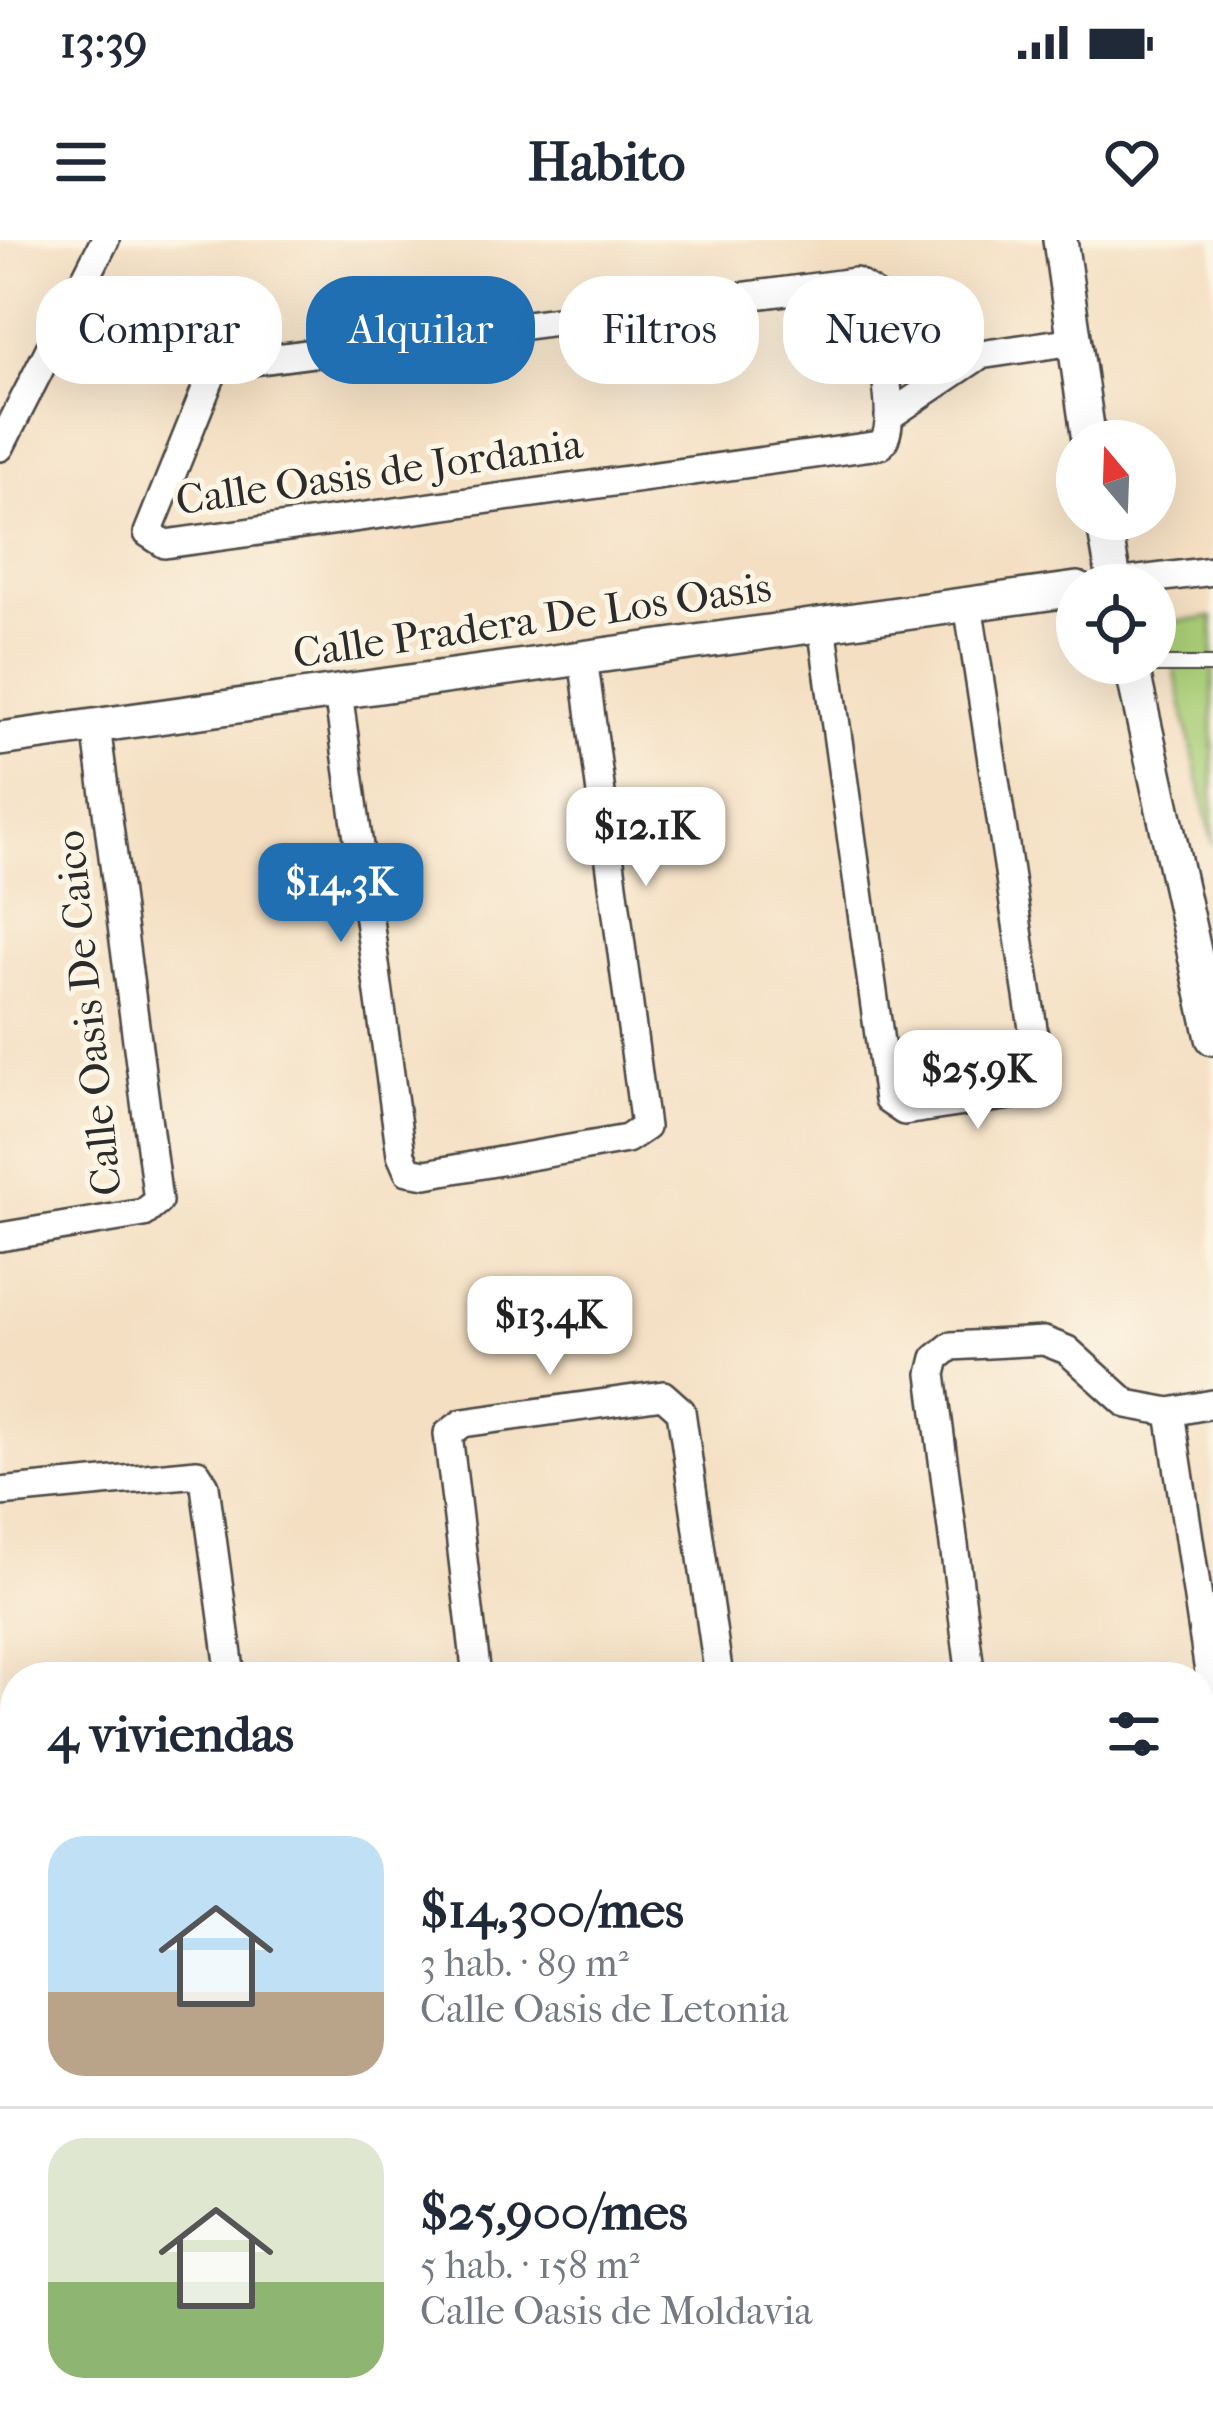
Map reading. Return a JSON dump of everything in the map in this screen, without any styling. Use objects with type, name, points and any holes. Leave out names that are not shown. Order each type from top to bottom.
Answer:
[{"type":"street","points":[[0,448],[105,240]]},
{"type":"street","points":[[1060,240],[1086,420]]},
{"type":"street","name":"Calle Oasis de Jordania","points":[[783,291],[229,362],[212,374],[148,532],[165,544],[880,445],[889,435],[889,416],[937,384]]},
{"type":"street","name":"Calle Oasis de Jordania","points":[[984,354],[1074,341]]},
{"type":"street","points":[[884,384],[889,416]]},
{"type":"street","points":[[1176,576],[1213,571]]},
{"type":"street","name":"Calle Pradera De Los Oasis","points":[[0,739],[1056,592]]},
{"type":"street","points":[[822,625],[888,1100],[896,1110],[924,1108],[1025,1093],[1037,1086],[1040,1074],[968,604]]},
{"type":"street","points":[[338,692],[402,1165],[416,1175],[426,1174],[627,1139],[645,1127],[584,657]]},
{"type":"street","points":[[1135,684],[1213,1038]]},
{"type":"street","name":"Calle Oasis De Caico","points":[[0,1237],[144,1213],[158,1201],[96,726]]},
{"type":"street","points":[[969,1662],[932,1374],[936,1358],[951,1346],[1044,1341],[1067,1350],[1127,1404],[1170,1412],[1213,1404]]},
{"type":"street","points":[[475,1662],[446,1444],[454,1428],[654,1395],[671,1398],[681,1411],[717,1662]]},
{"type":"street","points":[[1170,1412],[1207,1662]]},
{"type":"street","points":[[0,1492],[197,1474],[206,1486],[229,1662]]},
{"type":"lane","points":[[1176,665],[1213,665]]},
{"type":"green space","points":[[1213,617],[1213,845],[1176,677],[1176,622]]}]
